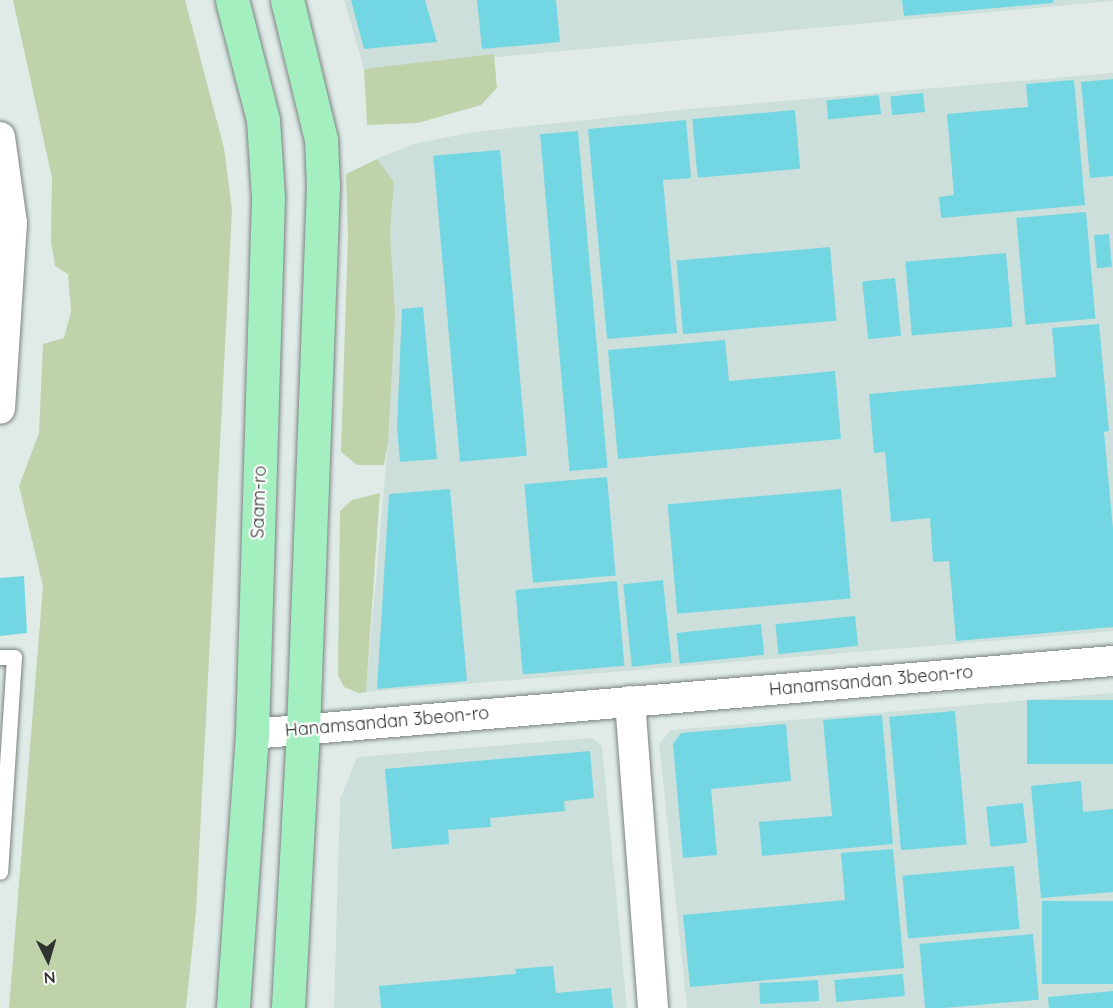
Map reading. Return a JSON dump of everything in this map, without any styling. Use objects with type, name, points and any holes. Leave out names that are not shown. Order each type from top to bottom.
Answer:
[{"type":"main road","name":"Saam-ro","points":[[232,0],[263,120],[268,198],[252,734],[233,1008]]},
{"type":"main road","points":[[287,0],[321,140],[323,185],[303,730],[288,1008]]},
{"type":"street","points":[[0,137],[12,223],[0,409]]},
{"type":"street","name":"Hanamsandan 3beon-ro","points":[[252,734],[1113,661]]},
{"type":"street","points":[[630,701],[654,1008]]},
{"type":"lane","points":[[0,657],[15,657],[0,872]]},
{"type":"shaded area","points":[[344,0],[1113,0],[1113,1],[364,69]]},
{"type":"shaded area","points":[[1113,73],[1113,631],[366,692],[388,443],[394,313],[390,232],[394,182],[377,159],[413,144],[474,132],[689,109]]},
{"type":"shaded area","points":[[1113,693],[1113,1008],[687,1008],[659,744],[671,730]]},
{"type":"shaded area","points":[[592,738],[602,746],[627,1008],[334,1008],[340,799],[357,757]]},
{"type":"green space","points":[[13,0],[185,0],[224,148],[232,210],[196,912],[186,1008],[9,1008],[43,586],[19,486],[39,433],[43,344],[64,338],[71,311],[68,274],[55,266],[51,241],[52,178]]},
{"type":"green space","points":[[494,54],[497,88],[481,105],[418,123],[367,125],[364,69]]},
{"type":"green space","points":[[377,159],[394,182],[390,232],[395,313],[388,443],[384,465],[357,465],[341,452],[348,236],[346,174]]},
{"type":"green space","points":[[380,493],[366,692],[359,693],[344,687],[338,675],[340,511],[352,500]]},
{"type":"building","points":[[351,0],[425,0],[437,42],[364,49]]},
{"type":"building","points":[[477,0],[556,0],[560,42],[482,49]]},
{"type":"building","points":[[902,0],[1053,0],[1053,3],[904,16]]},
{"type":"building","points":[[1113,79],[1113,176],[1090,178],[1081,82]]},
{"type":"building","points":[[1074,80],[1085,205],[941,218],[939,197],[954,195],[947,114],[1028,107],[1026,84]]},
{"type":"building","points":[[923,93],[925,112],[892,115],[890,96]]},
{"type":"building","points":[[879,95],[881,114],[828,119],[826,101]]},
{"type":"building","points":[[795,110],[800,169],[698,178],[692,119]]},
{"type":"building","points":[[686,120],[691,178],[663,180],[677,333],[607,339],[588,129]]},
{"type":"building","points":[[578,131],[607,468],[570,471],[540,134]]},
{"type":"building","points":[[500,150],[527,456],[460,462],[433,156]]},
{"type":"building","points":[[1086,212],[1095,319],[1026,325],[1016,218]]},
{"type":"building","points":[[1109,234],[1112,267],[1097,268],[1094,235]]},
{"type":"building","points":[[830,247],[836,321],[683,334],[677,260]]},
{"type":"building","points":[[1006,253],[1012,327],[912,336],[905,262]]},
{"type":"building","points":[[895,278],[901,336],[868,339],[862,281]]},
{"type":"building","points":[[423,307],[437,459],[400,462],[397,428],[402,309]]},
{"type":"building","points":[[1099,324],[1109,431],[1104,432],[1113,529],[1113,627],[956,641],[949,561],[933,562],[930,518],[891,522],[885,452],[874,453],[869,394],[1056,377],[1052,328]]},
{"type":"building","points":[[725,340],[729,381],[835,371],[841,439],[618,459],[608,350]]},
{"type":"building","points":[[607,477],[616,576],[533,583],[524,484]]},
{"type":"building","points":[[450,489],[467,681],[377,689],[389,494]]},
{"type":"building","points":[[841,489],[851,599],[677,614],[668,504]]},
{"type":"building","points":[[24,576],[27,633],[0,636],[0,578]]},
{"type":"building","points":[[663,580],[672,663],[632,667],[623,584]]},
{"type":"building","points":[[617,581],[624,666],[523,675],[515,590]]},
{"type":"building","points":[[855,616],[858,646],[779,654],[775,624]]},
{"type":"building","points":[[761,624],[764,655],[680,664],[676,633]]},
{"type":"building","points":[[1027,700],[1113,700],[1113,764],[1027,764]]},
{"type":"building","points":[[955,711],[967,844],[901,850],[889,717]]},
{"type":"building","points":[[882,715],[893,844],[762,856],[759,822],[832,816],[823,720]]},
{"type":"building","points":[[786,724],[791,781],[711,789],[717,855],[683,858],[673,744],[681,733]]},
{"type":"building","points":[[590,751],[594,798],[564,801],[565,811],[490,818],[491,827],[448,830],[449,844],[392,849],[385,769]]},
{"type":"building","points":[[1081,781],[1083,812],[1113,809],[1113,892],[1041,898],[1031,786]]},
{"type":"building","points":[[1023,803],[1027,843],[990,847],[986,807]]},
{"type":"building","points":[[893,849],[904,968],[690,987],[683,915],[845,900],[841,853]]},
{"type":"building","points":[[1014,866],[1019,929],[908,939],[902,876]]},
{"type":"building","points":[[1042,901],[1113,901],[1113,984],[1042,984]]},
{"type":"building","points":[[1033,934],[1039,1000],[925,1008],[919,944]]},
{"type":"building","points":[[553,966],[556,993],[611,988],[613,1008],[381,1008],[379,986],[516,974],[515,969]]},
{"type":"building","points":[[903,974],[905,996],[836,1002],[834,980]]},
{"type":"building","points":[[818,980],[819,1001],[760,1004],[759,983]]},
{"type":"building","points":[[1113,991],[1113,1008],[1049,1008],[1048,997]]}]
